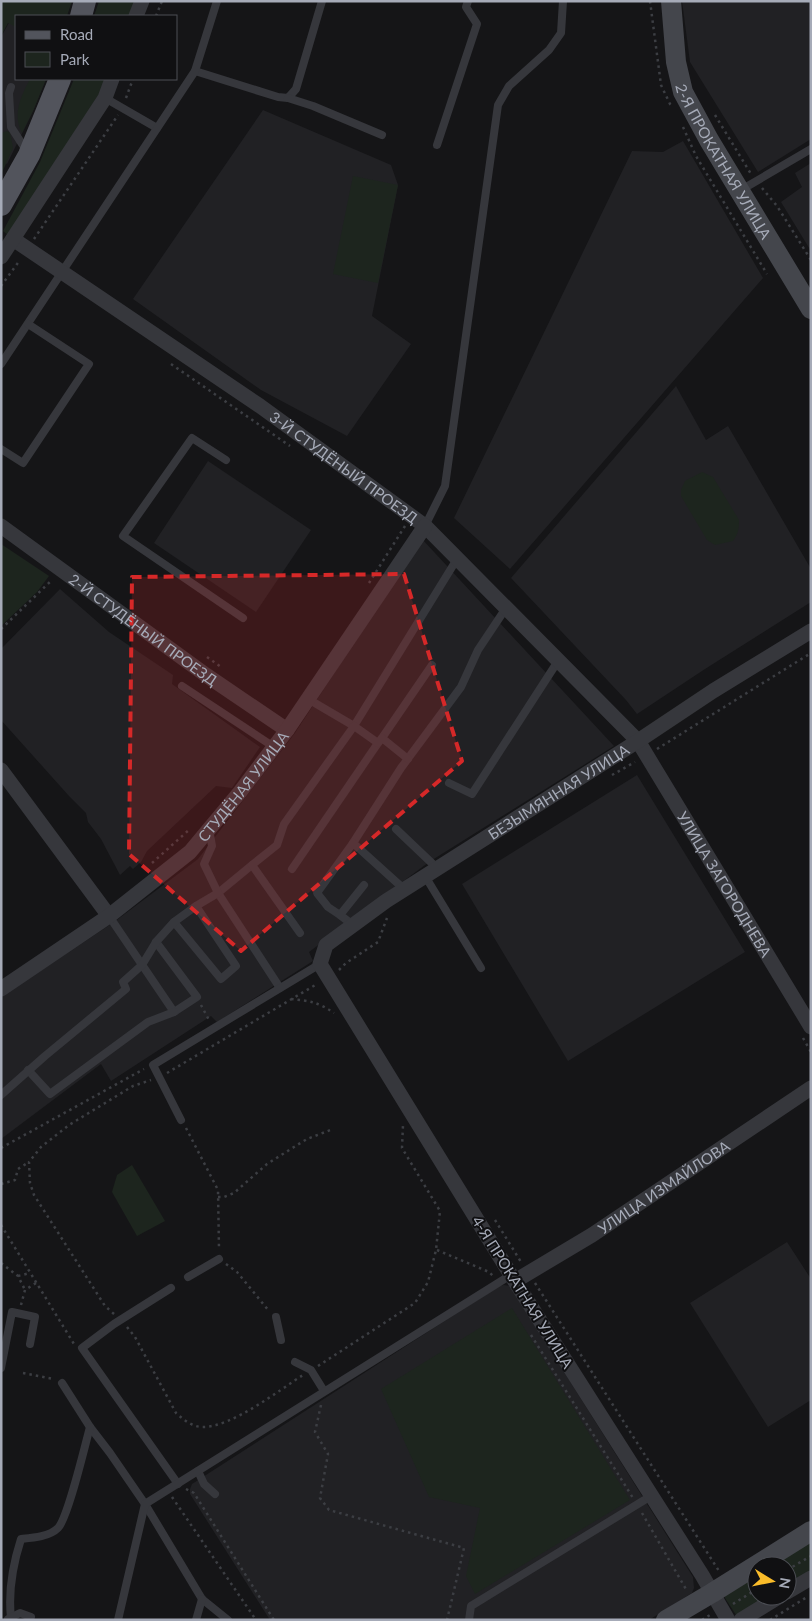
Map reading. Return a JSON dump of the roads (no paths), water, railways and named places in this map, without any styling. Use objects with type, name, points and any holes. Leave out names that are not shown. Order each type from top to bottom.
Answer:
[{"type":"main road","points":[[81,15],[85,1]]},
{"type":"main road","points":[[1,206],[29,154],[60,80]]},
{"type":"street","points":[[136,15],[142,1]]},
{"type":"street","name":"2-Я ПРОКАТНАЯ УЛИЦА","points":[[671,1],[676,62],[683,92],[739,191],[811,309]]},
{"type":"street","points":[[1,257],[105,98],[112,80]]},
{"type":"street","name":"3-Й СТУДЁНЫЙ ПРОЕЗД","points":[[14,239],[25,258],[61,273],[260,406],[422,530],[457,559],[636,743]]},
{"type":"street","name":"2-Й СТУДЁНЫЙ ПРОЕЗД","points":[[1,526],[206,675],[287,730]]},
{"type":"street","name":"СТУДЁНАЯ УЛИЦА","points":[[1,989],[109,916],[190,852],[287,730],[422,530]]},
{"type":"street","name":"БЕЗЫМЯННАЯ УЛИЦА","points":[[324,971],[326,945],[404,889],[811,631]]},
{"type":"street","name":"УЛИЦА ЗАГОРОДНЕВА","points":[[636,743],[650,760],[806,1031]]},
{"type":"street","points":[[1,770],[109,916]]},
{"type":"street","name":"4-Я ПРОКАТНАЯ УЛИЦА","points":[[324,971],[508,1279],[651,1496],[728,1620]]},
{"type":"street","name":"УЛИЦА ИЗМАЙЛОВА","points":[[508,1279],[529,1273],[592,1235],[811,1088]]},
{"type":"street","points":[[666,1620],[811,1531]]},
{"type":"street","points":[[797,1586],[811,1578]]},
{"type":"street","points":[[741,1620],[764,1606]]},
{"type":"lane","points":[[1,364],[195,71],[217,1]]},
{"type":"lane","points":[[288,98],[296,89],[322,1]]},
{"type":"lane","points":[[438,145],[477,24],[466,8],[468,1]]},
{"type":"lane","points":[[422,530],[445,486],[498,105],[509,86],[550,50],[561,33],[563,1]]},
{"type":"lane","points":[[195,71],[313,106],[382,135]]},
{"type":"lane","points":[[11,87],[9,93],[11,126],[29,154]]},
{"type":"lane","points":[[105,98],[157,128]]},
{"type":"lane","points":[[739,191],[811,149]]},
{"type":"lane","points":[[1,448],[23,463],[89,364],[28,324]]},
{"type":"lane","points":[[226,460],[192,438],[123,536],[243,618]]},
{"type":"lane","points":[[1,1095],[126,988],[123,982],[142,965],[156,942],[174,922],[218,893],[276,844],[284,824],[354,726],[457,559]]},
{"type":"lane","points":[[353,925],[328,907],[317,893],[353,843],[408,759],[461,687],[478,650],[506,608]]},
{"type":"lane","points":[[448,783],[472,794],[558,661]]},
{"type":"lane","points":[[292,869],[432,665]]},
{"type":"lane","points":[[182,686],[274,747]]},
{"type":"lane","points":[[308,699],[408,759]]},
{"type":"lane","points":[[209,829],[212,846],[204,864],[218,893],[280,988]]},
{"type":"lane","points":[[396,829],[431,872],[481,968]]},
{"type":"lane","points":[[353,843],[404,889]]},
{"type":"lane","points":[[252,865],[300,933]]},
{"type":"lane","points":[[340,915],[364,885]]},
{"type":"lane","points":[[174,922],[220,979],[236,966],[196,906]]},
{"type":"lane","points":[[109,916],[174,1012]]},
{"type":"lane","points":[[28,1070],[50,1094],[148,1022],[174,1012],[197,997],[156,942]]},
{"type":"lane","points":[[181,1120],[153,1065],[280,988],[324,971]]},
{"type":"lane","points":[[188,1277],[219,1259]]},
{"type":"lane","points":[[118,1620],[145,1504],[324,1391],[508,1279]]},
{"type":"lane","points":[[171,1288],[121,1319],[82,1348],[178,1484]]},
{"type":"lane","points":[[1,1368],[12,1312],[35,1317],[30,1344]]},
{"type":"lane","points":[[276,1317],[281,1340]]},
{"type":"lane","points":[[295,1362],[311,1370],[324,1391]]},
{"type":"lane","points":[[62,1383],[90,1427],[145,1504],[202,1599],[225,1619]]},
{"type":"lane","points":[[10,1619],[13,1569],[21,1539],[39,1538],[58,1528],[66,1512],[90,1427]]},
{"type":"lane","points":[[198,1470],[204,1484],[215,1494]]},
{"type":"lane","points":[[468,1620],[471,1606],[651,1496]]},
{"type":"lane","points":[[196,1620],[202,1599]]},
{"type":"lane","points":[[10,1619],[20,1613],[32,1617]]}]
